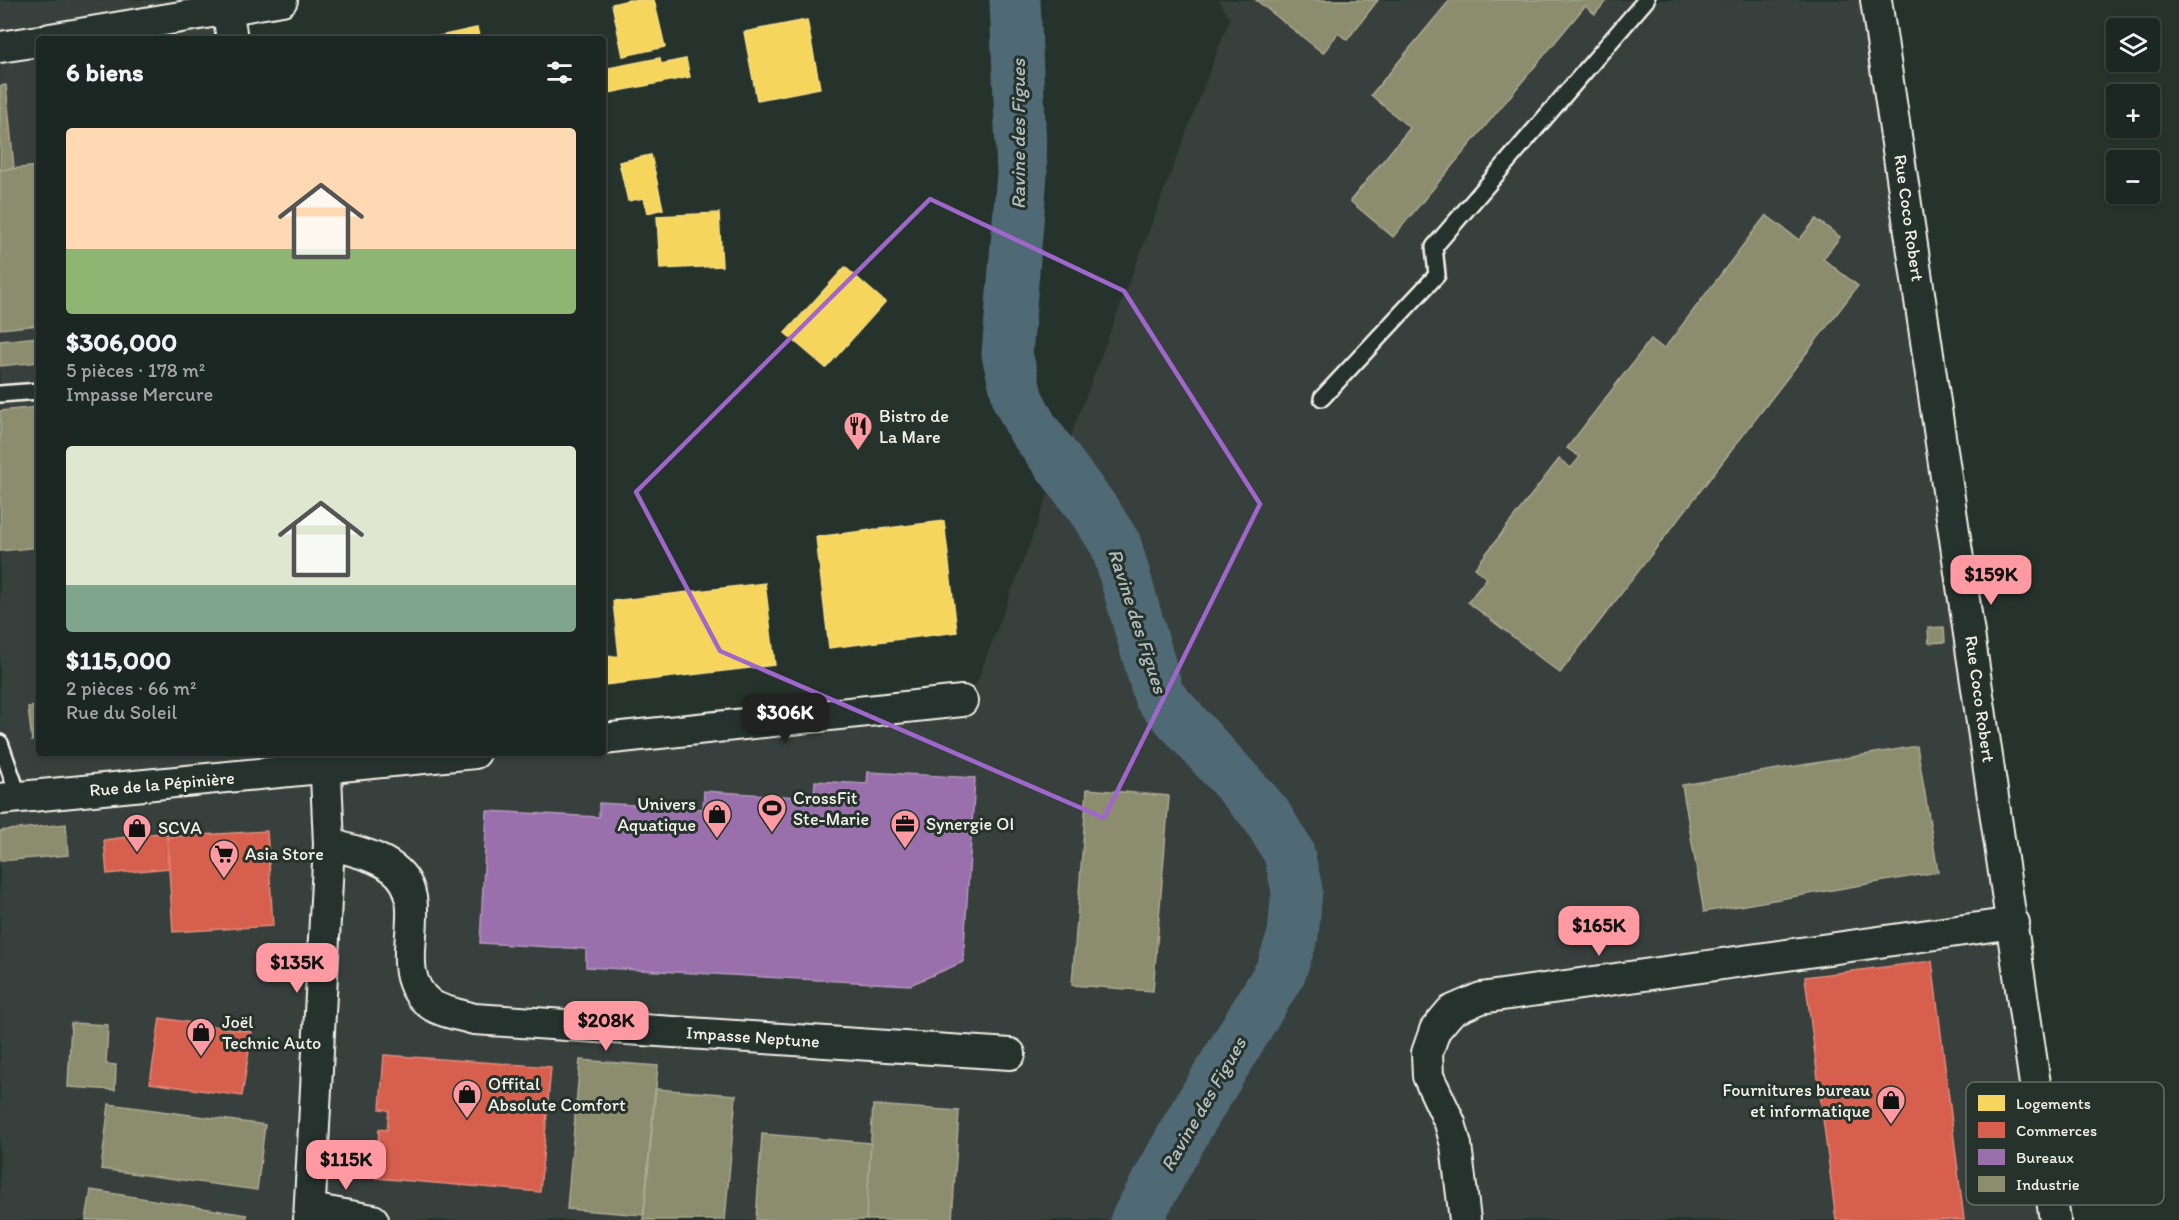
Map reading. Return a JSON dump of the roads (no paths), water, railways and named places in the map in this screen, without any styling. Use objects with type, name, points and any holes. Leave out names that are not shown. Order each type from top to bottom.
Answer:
[{"type":"street","points":[[73,36],[229,16],[282,0]]},
{"type":"street","name":"Rue Coco Robert","points":[[1876,0],[2036,1082]]},
{"type":"street","points":[[0,47],[36,41]]},
{"type":"street","points":[[606,739],[962,701]]},
{"type":"street","name":"Rue de la Pépinière","points":[[9,798],[325,761],[419,756]]},
{"type":"street","points":[[325,761],[329,844],[310,1215],[373,1220]]},
{"type":"street","name":"Impasse Neptune","points":[[329,844],[366,855],[393,868],[408,885],[412,906],[408,964],[415,988],[431,1005],[474,1019],[1010,1054]]},
{"type":"street","points":[[1465,1220],[1456,1145],[1450,1123],[1428,1076],[1426,1053],[1435,1030],[1451,1011],[1481,998],[2014,924]]},
{"type":"street","name":"Rue Coco Robert","points":[[2053,1205],[2055,1220]]},
{"type":"lane","points":[[1322,398],[1437,275],[1434,247],[1646,0]]},
{"type":"lane","points":[[0,394],[36,391]]},
{"type":"lane","points":[[0,743],[9,798]]},
{"type":"waterway","name":"Ravine des Figues","points":[[1015,0],[1022,174],[1007,354],[1018,400],[1033,429],[1095,512],[1116,545],[1159,696],[1265,813],[1289,853],[1297,890],[1293,935],[1281,971],[1190,1122],[1136,1220]]},
{"type":"place","name":"Bistro de La Mare","points":[[858,452]]},
{"type":"place","name":"CrossFit Ste-Marie","points":[[772,834]]},
{"type":"place","name":"Univers Aquatique","points":[[717,840]]},
{"type":"place","name":"Synergie OI","points":[[905,850]]},
{"type":"place","name":"SCVA","points":[[137,854]]},
{"type":"place","name":"Asia Store","points":[[224,880]]},
{"type":"place","name":"Joël Technic Auto","points":[[201,1058]]},
{"type":"place","name":"Offital Absolute Comfort","points":[[467,1120]]},
{"type":"place","name":"Fournitures bureau et informatique","points":[[1891,1126]]}]
